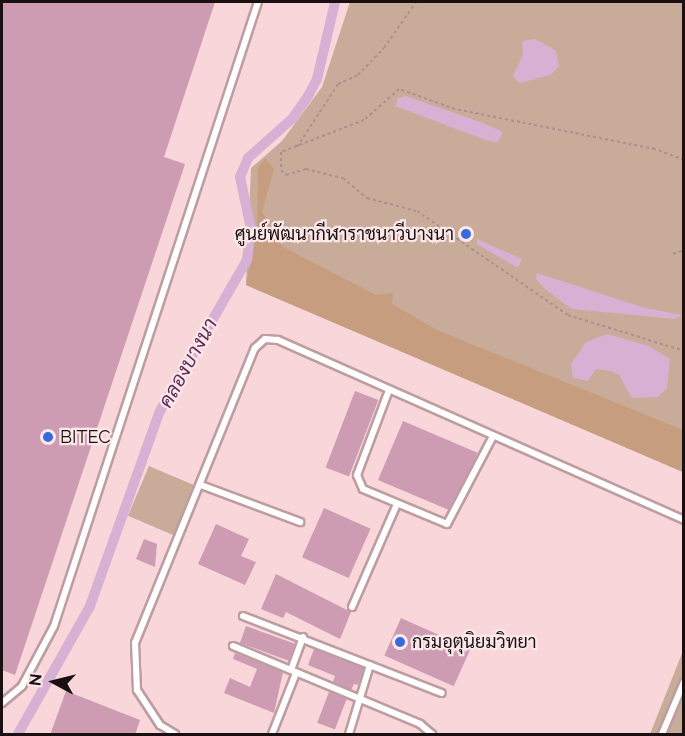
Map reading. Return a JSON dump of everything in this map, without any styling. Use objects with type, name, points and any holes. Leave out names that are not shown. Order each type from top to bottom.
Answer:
[{"type":"lane","points":[[2,703],[22,686],[54,626],[258,2]]},
{"type":"lane","points":[[175,735],[160,725],[137,690],[135,643],[259,341],[278,340],[684,519]]},
{"type":"lane","points":[[389,390],[357,475],[363,489],[443,523],[451,522],[493,436]]},
{"type":"lane","points":[[201,485],[300,522]]},
{"type":"lane","points":[[352,607],[397,504]]},
{"type":"lane","points":[[243,616],[303,637],[442,693]]},
{"type":"lane","points":[[272,735],[303,637]]},
{"type":"lane","points":[[233,646],[420,724],[432,735]]},
{"type":"lane","points":[[349,735],[358,698],[370,665]]},
{"type":"lane","points":[[662,735],[684,682]]},
{"type":"path","points":[[297,147],[338,84],[357,75],[384,48],[416,2]]},
{"type":"path","points":[[684,160],[655,149],[455,109],[399,89],[364,120],[281,152],[281,170],[286,175],[306,169],[343,178],[367,198],[417,211],[568,315],[684,351]]},
{"type":"path","points":[[673,254],[684,250]]},
{"type":"shaded area","name":"ศูนย์พัฒนากีฬาราชนาวีบางนา","points":[[350,2],[683,2],[683,472],[246,285],[251,168],[282,141],[322,87]]},
{"type":"shaded area","points":[[535,39],[556,51],[559,66],[551,75],[519,83],[513,76],[523,54],[522,41]]},
{"type":"shaded area","points":[[406,96],[503,132],[498,142],[488,141],[395,106],[398,98]]},
{"type":"shaded area","points":[[265,158],[274,169],[262,212],[283,247],[376,295],[393,293],[392,304],[437,330],[683,430],[683,472],[246,285],[257,230],[258,168]]},
{"type":"shaded area","points":[[477,239],[522,259],[518,268],[477,244]]},
{"type":"shaded area","points":[[537,273],[645,308],[682,315],[675,319],[572,309],[546,290],[536,279]]},
{"type":"shaded area","points":[[607,334],[649,346],[670,359],[667,388],[658,397],[632,398],[619,375],[611,371],[596,369],[588,381],[573,378],[571,364],[586,342]]},
{"type":"shaded area","points":[[149,466],[196,486],[175,536],[128,516]]},
{"type":"shaded area","points":[[683,651],[683,734],[650,734]]},
{"type":"building","name":"BITEC","points":[[2,2],[215,2],[164,157],[185,164],[15,675],[2,670]]},
{"type":"building","points":[[355,391],[378,400],[349,477],[326,468]]},
{"type":"building","points":[[403,421],[478,453],[453,512],[378,480]]},
{"type":"building","points":[[324,508],[371,529],[349,578],[302,557]]},
{"type":"building","points":[[216,524],[249,539],[241,556],[256,562],[245,585],[198,564]]},
{"type":"building","points":[[144,539],[157,544],[155,567],[136,559]]},
{"type":"building","points":[[276,574],[351,612],[340,639],[286,612],[283,618],[261,609]]},
{"type":"building","points":[[401,618],[470,649],[454,686],[384,655]]},
{"type":"building","points":[[246,626],[295,644],[289,661],[240,643]]},
{"type":"building","points":[[314,649],[364,668],[358,685],[354,684],[351,690],[333,682],[335,676],[308,665]]},
{"type":"building","points":[[235,653],[283,672],[274,713],[224,693],[230,678],[250,687],[257,669],[233,659]]},
{"type":"building","points":[[66,691],[140,720],[135,735],[50,735]]},
{"type":"building","points":[[329,692],[347,699],[335,730],[317,723]]},
{"type":"waterway","name":"คลองบางนา","points":[[18,734],[90,606],[160,411],[247,260],[251,229],[240,177],[248,158],[292,119],[308,96],[317,79],[335,2]]},
{"type":"place","name":"ศูนย์พัฒนากีฬาราชนาวีบางนา","points":[[466,234]]},
{"type":"place","name":"BITEC","points":[[48,437]]},
{"type":"place","name":"กรมอุตุนิยมวิทยา","points":[[400,642]]}]
